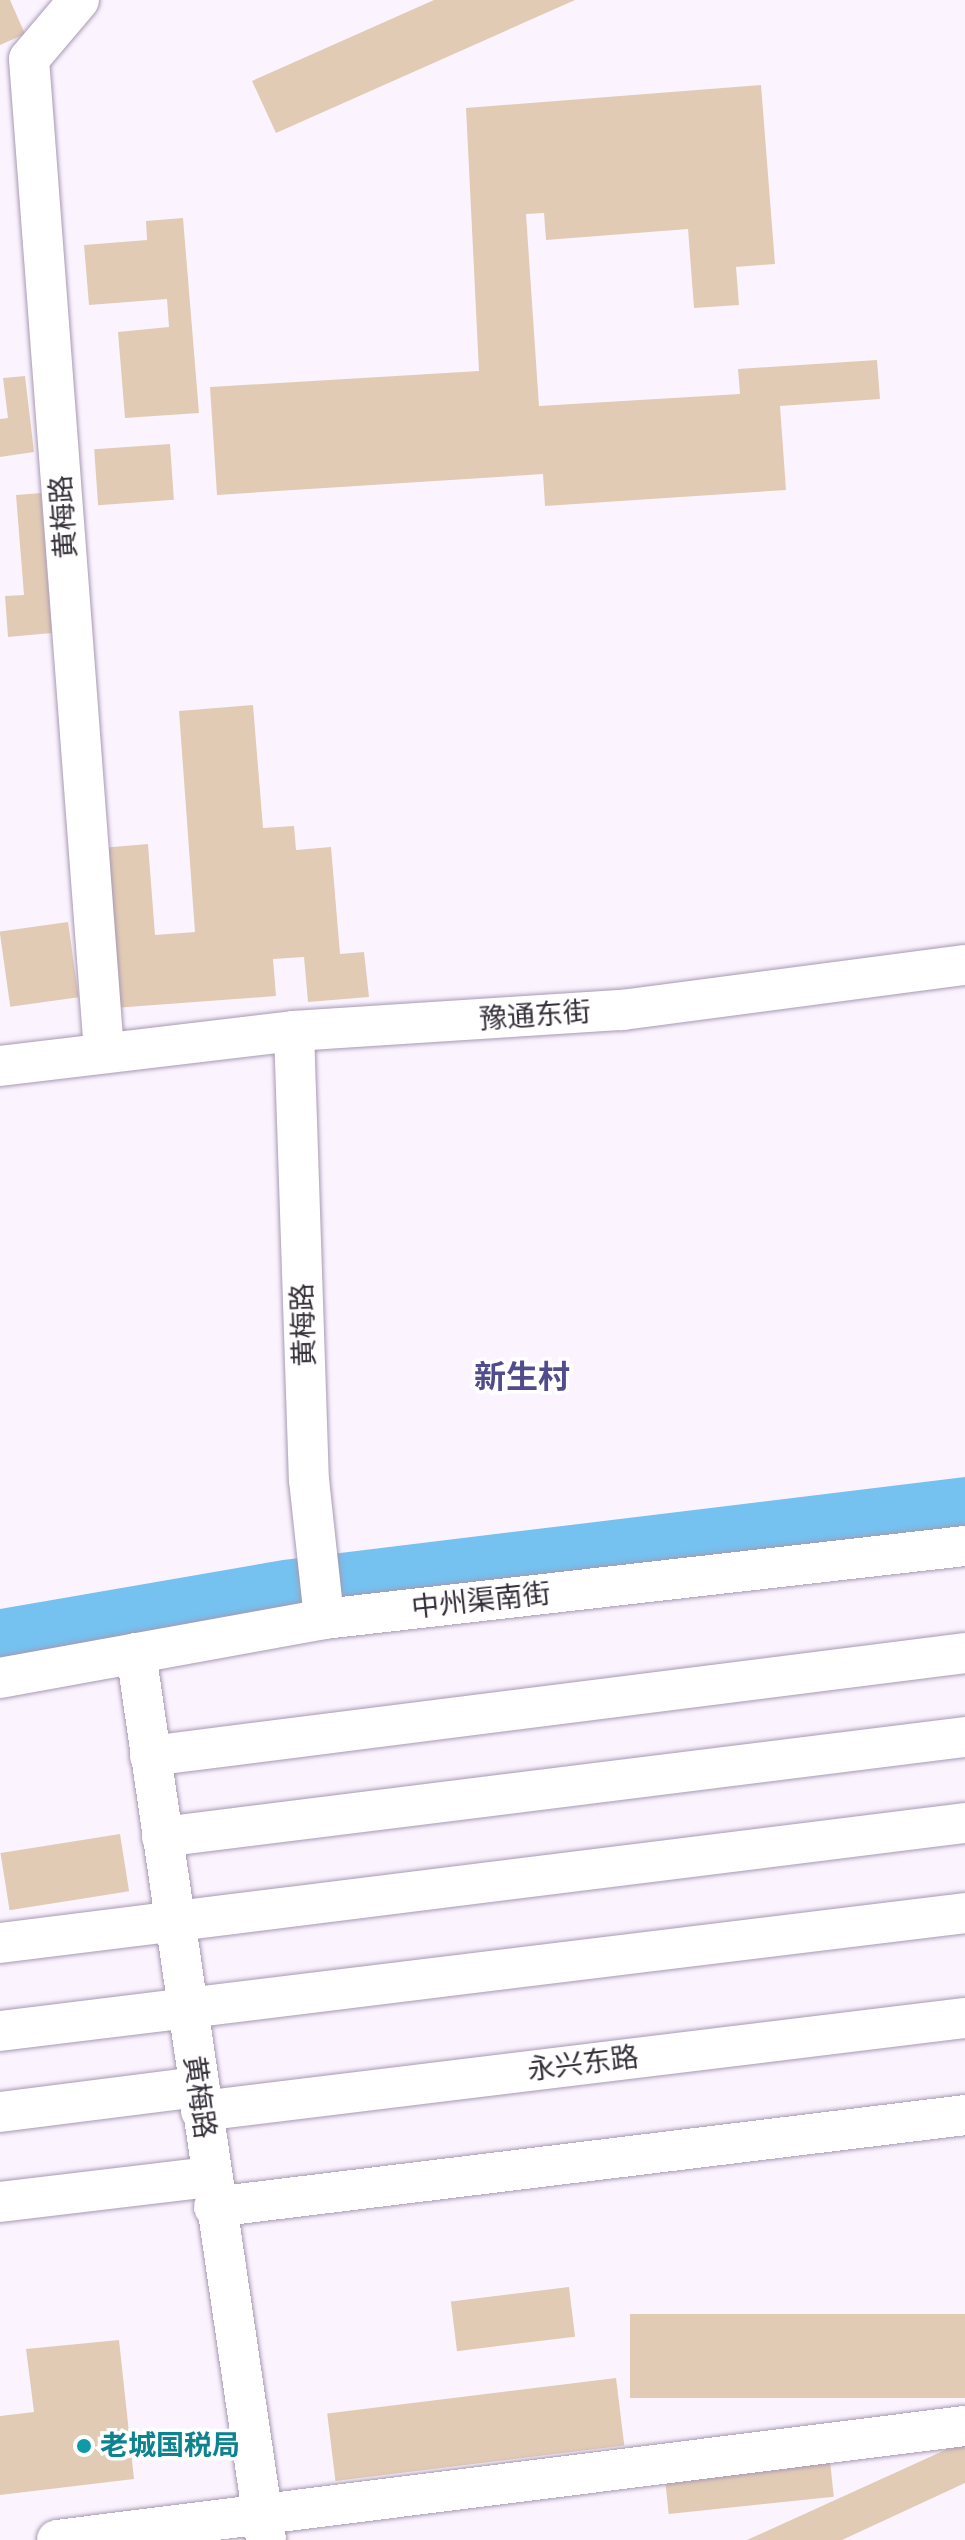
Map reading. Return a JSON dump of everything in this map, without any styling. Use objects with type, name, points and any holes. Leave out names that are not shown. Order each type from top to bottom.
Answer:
[{"type":"street","name":"黄梅路","points":[[79,0],[14,68],[104,1052]]},
{"type":"street","name":"豫通东街","points":[[0,1066],[294,1031],[622,1010],[965,965]]},
{"type":"street","name":"黄梅路","points":[[294,1031],[309,1480],[324,1619]]},
{"type":"street","name":"中州渠南街","points":[[0,1678],[324,1619],[965,1546]]},
{"type":"street","name":"黄梅路","points":[[136,1653],[262,2529]]},
{"type":"street","points":[[150,1756],[965,1653]]},
{"type":"street","points":[[162,1837],[965,1737]]},
{"type":"street","points":[[0,1943],[965,1823]]},
{"type":"street","points":[[0,2031],[965,1913]]},
{"type":"street","name":"永兴东路","points":[[0,2112],[199,2099],[965,2018]]},
{"type":"street","points":[[0,2202],[212,2192],[965,2115]]},
{"type":"street","points":[[57,2540],[262,2529],[965,2426]]},
{"type":"water","points":[[965,1477],[965,1529],[0,1660],[0,1609],[283,1560]]},
{"type":"building","points":[[0,0],[10,0],[25,34],[0,45]]},
{"type":"building","points":[[434,0],[575,0],[276,133],[252,81]]},
{"type":"building","points":[[761,85],[775,264],[736,267],[739,305],[694,308],[688,229],[546,240],[544,213],[526,214],[539,406],[740,394],[738,369],[877,360],[880,399],[780,406],[786,490],[545,506],[543,474],[217,495],[210,387],[479,371],[466,108]]},
{"type":"building","points":[[183,218],[199,413],[125,418],[118,332],[169,327],[167,299],[89,305],[84,245],[147,240],[146,221]]},
{"type":"building","points":[[25,376],[34,452],[0,457],[0,419],[8,418],[3,378]]},
{"type":"building","points":[[170,444],[174,500],[98,505],[94,449]]},
{"type":"building","points":[[41,493],[52,633],[8,637],[5,596],[24,595],[16,495]]},
{"type":"building","points":[[253,705],[263,828],[294,826],[296,850],[331,847],[340,954],[364,952],[369,997],[308,1002],[304,957],[273,959],[276,996],[114,1008],[101,848],[148,844],[155,935],[195,932],[179,711]]},
{"type":"building","points":[[68,922],[79,997],[10,1007],[0,932]]},
{"type":"building","points":[[120,1834],[129,1891],[10,1910],[0,1853]]},
{"type":"building","points":[[569,2287],[575,2337],[457,2351],[451,2302]]},
{"type":"building","points":[[630,2314],[965,2314],[965,2398],[630,2398]]},
{"type":"building","name":"老城国税局","points":[[119,2340],[134,2479],[0,2495],[0,2416],[34,2412],[26,2349]]},
{"type":"building","points":[[616,2378],[624,2445],[335,2481],[327,2413]]},
{"type":"building","points":[[965,2441],[965,2483],[842,2540],[747,2540]]},
{"type":"building","points":[[829,2451],[834,2497],[669,2514],[664,2468]]},
{"type":"place","name":"老城国税局","points":[[84,2446]]},
{"type":"district","name":"新生村","points":[[522,1377]]}]
